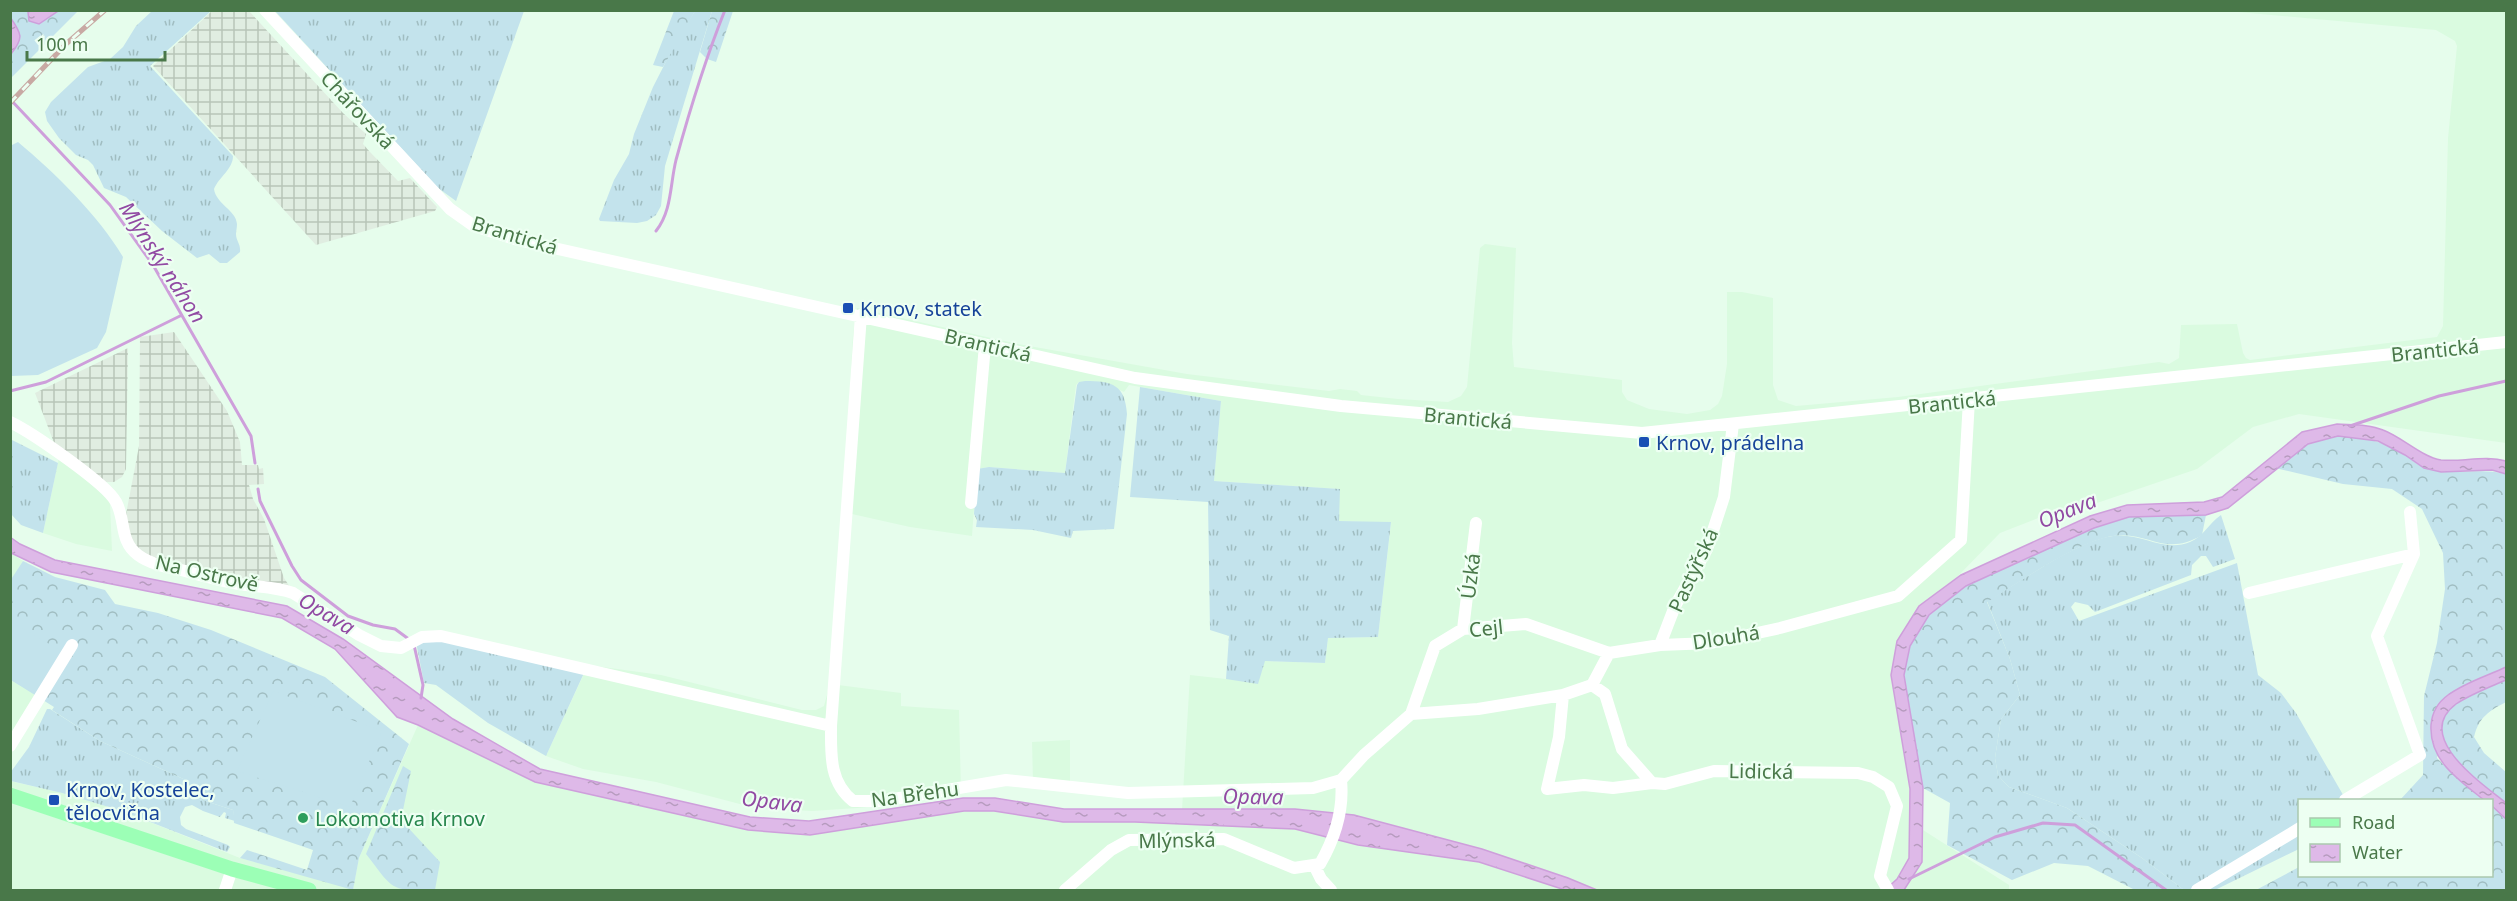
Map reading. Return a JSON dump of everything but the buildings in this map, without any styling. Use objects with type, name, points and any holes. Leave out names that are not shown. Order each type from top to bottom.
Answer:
[{"type":"main road","points":[[10,795],[302,890]]},
{"type":"street","name":"Chářovská","points":[[266,10],[454,213]]},
{"type":"street","name":"Brantická","points":[[454,213],[474,226],[518,240],[1135,378],[1341,406],[1642,434],[2506,342]]},
{"type":"street","points":[[831,726],[861,315]]},
{"type":"street","points":[[970,503],[985,345]]},
{"type":"street","name":"Dlouhá","points":[[1609,653],[1660,645],[1711,643],[1780,628],[1898,596],[1960,540],[1969,400]]},
{"type":"street","name":"Na Ostrově","points":[[10,422],[25,429],[92,478],[116,502],[124,537],[140,557],[170,568],[293,593],[360,635],[381,646],[393,649],[422,637],[441,636],[831,726]]},
{"type":"street","name":"Pastýřská","points":[[1660,645],[1676,606],[1707,549],[1724,497],[1733,424]]},
{"type":"street","points":[[2348,799],[2420,755],[2377,636],[2414,554],[2410,512]]},
{"type":"street","name":"Úzká","points":[[1463,629],[1476,523]]},
{"type":"street","points":[[2249,593],[2414,554]]},
{"type":"street","name":"Cejl","points":[[1411,714],[1435,646],[1463,629],[1526,624],[1609,653]]},
{"type":"street","points":[[10,746],[72,645]]},
{"type":"street","points":[[1331,891],[1321,879],[1314,865],[1320,864],[1330,846],[1343,801],[1341,780],[1364,755],[1411,714],[1478,709],[1563,695],[1592,685],[1609,653]]},
{"type":"street","points":[[1592,685],[1605,694],[1622,749],[1652,783]]},
{"type":"street","points":[[1563,695],[1559,737],[1547,789],[1584,785],[1613,788],[1652,783]]},
{"type":"street","name":"Na Břehu","points":[[831,726],[831,766],[841,789],[853,801],[882,801],[1006,780],[1128,793],[1313,788],[1341,780]]},
{"type":"street","name":"Lidická","points":[[1652,783],[1665,784],[1714,771],[1858,773],[1873,777],[1889,787],[1897,806],[1880,876],[1885,886]]},
{"type":"street","points":[[2197,891],[2298,829]]},
{"type":"street","name":"Mlýnská","points":[[1065,891],[1111,850],[1129,840],[1224,839],[1294,868],[1314,865]]},
{"type":"street","points":[[225,891],[232,869]]},
{"type":"shaded area","points":[[213,10],[249,11],[343,113],[366,134],[363,144],[370,152],[398,181],[410,178],[437,207],[435,211],[316,245],[153,66]]},
{"type":"shaded area","points":[[2227,11],[2506,11],[2506,443],[2299,414],[2253,427],[2197,469],[2097,503],[2046,515],[2000,533],[1957,577],[1919,606],[1891,675],[1910,789],[1909,858],[1897,879],[1885,890],[1597,890],[1568,878],[1295,809],[1182,810],[1190,675],[1226,679],[1265,661],[1325,663],[1328,638],[1378,637],[1391,523],[1339,521],[1339,489],[1214,481],[1221,401],[1129,385],[1124,392],[1103,382],[1079,382],[1076,385],[1065,473],[989,467],[977,469],[972,536],[910,527],[843,512],[853,335],[857,308],[1018,344],[1187,374],[1329,391],[1340,389],[1357,391],[1361,395],[1398,399],[1448,402],[1461,396],[1467,387],[1480,248],[1485,244],[1516,248],[1512,343],[1514,367],[1622,380],[1622,392],[1627,400],[1649,409],[1687,414],[1710,410],[1718,404],[1722,396],[1727,364],[1727,292],[1742,292],[1773,298],[1773,385],[1778,400],[1796,406],[1898,397],[2159,362],[2169,364],[2179,358],[2181,325],[2237,324],[2243,353],[2250,360],[2437,337],[2443,326],[2448,138],[2457,46],[2455,41],[2436,30]]},
{"type":"shaded area","points":[[174,332],[227,411],[240,442],[242,465],[258,465],[259,469],[263,468],[264,484],[249,485],[253,499],[264,519],[284,578],[290,587],[238,579],[140,554],[124,525],[139,446],[140,337]]},
{"type":"shaded area","points":[[128,348],[126,469],[122,477],[114,482],[105,482],[56,448],[35,393]]},
{"type":"shaded area","points":[[59,458],[106,496],[110,504],[112,551],[76,544],[43,533]]},
{"type":"shaded area","points":[[11,553],[23,561],[11,581]]},
{"type":"shaded area","points":[[588,665],[661,675],[802,710],[816,710],[824,706],[830,684],[901,693],[901,706],[959,710],[961,792],[897,804],[857,808],[812,811],[755,808],[656,782],[583,769],[546,756]]},
{"type":"shaded area","points":[[11,680],[38,696],[11,740]]},
{"type":"shaded area","points":[[418,725],[535,782],[748,830],[810,835],[964,811],[994,811],[1063,822],[1135,822],[1295,829],[1358,845],[1479,862],[1565,890],[11,890],[10,781],[62,793],[122,811],[240,858],[353,889],[359,858]]},
{"type":"shaded area","points":[[1070,740],[1070,784],[1033,781],[1032,742]]},
{"type":"shaded area","points":[[1923,830],[2009,885],[2009,890],[1904,890],[1922,862]]},
{"type":"green space","points":[[11,11],[78,11],[11,78]]},
{"type":"green space","points":[[152,11],[211,11],[150,66],[233,156],[231,165],[214,189],[218,199],[233,215],[237,224],[236,236],[240,252],[227,263],[220,263],[209,254],[197,258],[162,231],[126,197],[104,188],[93,165],[76,155],[59,138],[47,121],[45,112],[51,102],[88,67],[110,59],[123,47],[136,26]]},
{"type":"green space","points":[[275,11],[524,11],[456,201],[438,188]]},
{"type":"green space","points":[[674,11],[695,11],[663,67],[653,65]]},
{"type":"green space","points":[[695,11],[712,11],[665,166],[661,206],[656,215],[647,221],[637,223],[600,221],[614,180],[629,154],[634,134],[653,87],[678,38]]},
{"type":"green space","points":[[712,11],[733,11],[716,62],[707,59],[700,52]]},
{"type":"green space","points":[[18,142],[75,196],[102,226],[123,257],[106,332],[97,348],[38,375],[11,376],[10,146]]},
{"type":"green space","points":[[1085,381],[1103,382],[1116,387],[1124,397],[1126,404],[1127,414],[1114,529],[1073,531],[1071,538],[1033,530],[976,527],[977,520],[974,514],[977,469],[989,467],[1065,473],[1077,385]]},
{"type":"green space","points":[[1140,387],[1221,401],[1214,481],[1340,489],[1339,521],[1391,522],[1378,637],[1328,638],[1325,663],[1265,661],[1258,684],[1226,679],[1229,636],[1210,630],[1208,502],[1130,497]]},
{"type":"green space","points":[[2338,436],[2364,439],[2396,450],[2428,469],[2506,474],[2506,667],[2469,683],[2447,696],[2437,758],[2483,799],[2401,799],[2423,775],[2424,696],[2437,643],[2445,589],[2443,553],[2422,509],[2392,489],[2343,484],[2275,468],[2308,444]]},
{"type":"green space","points":[[10,439],[58,463],[43,533],[21,525],[11,514]]},
{"type":"green space","points":[[2206,515],[2202,535],[2189,541],[2166,544],[2125,535],[2098,540],[2048,564],[1987,602],[2010,659],[2020,695],[2001,719],[1995,758],[1998,775],[2009,787],[2067,808],[2142,858],[2184,890],[2135,890],[2088,866],[2054,863],[2012,880],[1947,845],[1950,803],[1923,788],[1904,675],[1910,646],[1929,615],[1966,586],[2094,528],[2129,517]]},
{"type":"green space","points":[[2221,515],[2235,559],[2213,567],[2206,556],[2201,556],[2192,565],[2191,575],[2095,612],[2088,605],[2075,602],[2071,607],[2079,621],[2237,563],[2258,675],[2281,693],[2296,713],[2345,799],[2298,799],[2298,849],[2215,890],[2184,890],[2142,858],[2067,808],[2009,787],[1998,775],[1995,758],[2001,719],[2020,695],[2010,659],[1987,601],[2049,563],[2099,539],[2123,536],[2161,544],[2180,545],[2199,536]]},
{"type":"green space","points":[[23,561],[55,577],[105,590],[115,604],[158,613],[211,630],[325,677],[409,744],[359,858],[353,890],[240,858],[247,850],[307,870],[313,850],[234,823],[233,810],[190,796],[190,782],[100,741],[52,710],[54,707],[11,680],[10,581]]},
{"type":"green space","points":[[10,621],[64,653],[38,696],[11,680]]},
{"type":"green space","points":[[439,639],[584,673],[546,756],[488,723],[436,685],[424,683],[416,642]]},
{"type":"green space","points":[[2506,680],[2506,702],[2486,715],[2479,724],[2474,737],[2484,753],[2506,772],[2506,803],[2468,772],[2456,759],[2446,745],[2442,731],[2445,717],[2456,704]]},
{"type":"green space","points":[[273,691],[382,731],[350,807],[237,771]]},
{"type":"green space","points":[[47,709],[100,741],[190,782],[190,796],[233,810],[235,821],[225,818],[226,813],[224,812],[220,817],[192,805],[185,807],[180,817],[181,825],[186,829],[228,845],[230,847],[227,852],[122,811],[11,781],[10,773],[29,747]]},
{"type":"green space","points":[[403,766],[411,771],[401,820],[440,862],[435,890],[409,890],[394,886],[366,854]]},
{"type":"green space","points":[[2493,807],[2506,819],[2506,890],[2256,890],[2298,868],[2298,877],[2493,877]]},
{"type":"water","points":[[33,10],[58,11],[39,24],[29,21],[28,12]]},
{"type":"water","points":[[10,17],[20,36],[11,54]]},
{"type":"water","points":[[2337,424],[2378,428],[2427,455],[2441,460],[2498,459],[2506,461],[2506,474],[2492,470],[2441,472],[2424,468],[2378,441],[2338,436],[2308,444],[2228,508],[2206,515],[2129,517],[2094,528],[1966,586],[1929,615],[1910,646],[1904,675],[1923,788],[1922,862],[1904,890],[1885,890],[1897,879],[1909,858],[1910,789],[1891,675],[1897,641],[1919,606],[1961,575],[2090,516],[2127,505],[2204,502],[2222,497],[2302,432]]},
{"type":"water","points":[[10,537],[55,560],[287,606],[343,639],[453,719],[540,769],[750,817],[809,821],[963,798],[995,798],[1064,809],[1295,809],[1354,815],[1482,849],[1597,890],[1565,890],[1479,862],[1358,845],[1295,829],[1135,822],[1063,822],[994,811],[964,811],[810,835],[748,830],[535,782],[397,717],[335,649],[282,618],[51,572],[11,553]]},
{"type":"water","points":[[2506,667],[2506,680],[2456,704],[2445,717],[2442,731],[2446,745],[2456,759],[2468,772],[2506,803],[2506,819],[2493,807],[2493,799],[2483,799],[2447,768],[2435,749],[2432,738],[2431,725],[2436,708],[2448,695]]},
{"type":"waterway","points":[[656,231],[668,206],[676,160],[687,122],[704,66],[725,10]]},
{"type":"waterway","name":"Mlýnský náhon","points":[[10,99],[110,205],[153,265],[251,436],[255,463]]},
{"type":"waterway","points":[[10,391],[46,382],[180,316]]},
{"type":"waterway","points":[[2350,426],[2439,396],[2506,381]]},
{"type":"waterway","name":"Mlýnský náhon","points":[[258,489],[260,501],[301,580],[348,616],[373,625],[395,629],[410,640]]},
{"type":"waterway","name":"Mlýnský náhon","points":[[414,645],[423,685],[421,698]]},
{"type":"waterway","points":[[1909,879],[1995,837],[2043,823],[2075,825],[2166,890]]},
{"type":"railway","points":[[10,103],[66,44],[105,10]]},
{"type":"place","name":"Krnov, statek","points":[[848,308]]},
{"type":"place","name":"Krnov, prádelna","points":[[1644,442]]},
{"type":"place","name":"Krnov, Kostelec, tělocvična","points":[[54,800]]},
{"type":"place","name":"Lokomotiva Krnov","points":[[303,818]]},
{"type":"water label","name":"Opava","points":[[2067,510]]},
{"type":"water label","name":"Opava","points":[[327,613]]},
{"type":"water label","name":"Opava","points":[[1253,796]]},
{"type":"water label","name":"Opava","points":[[772,801]]}]
